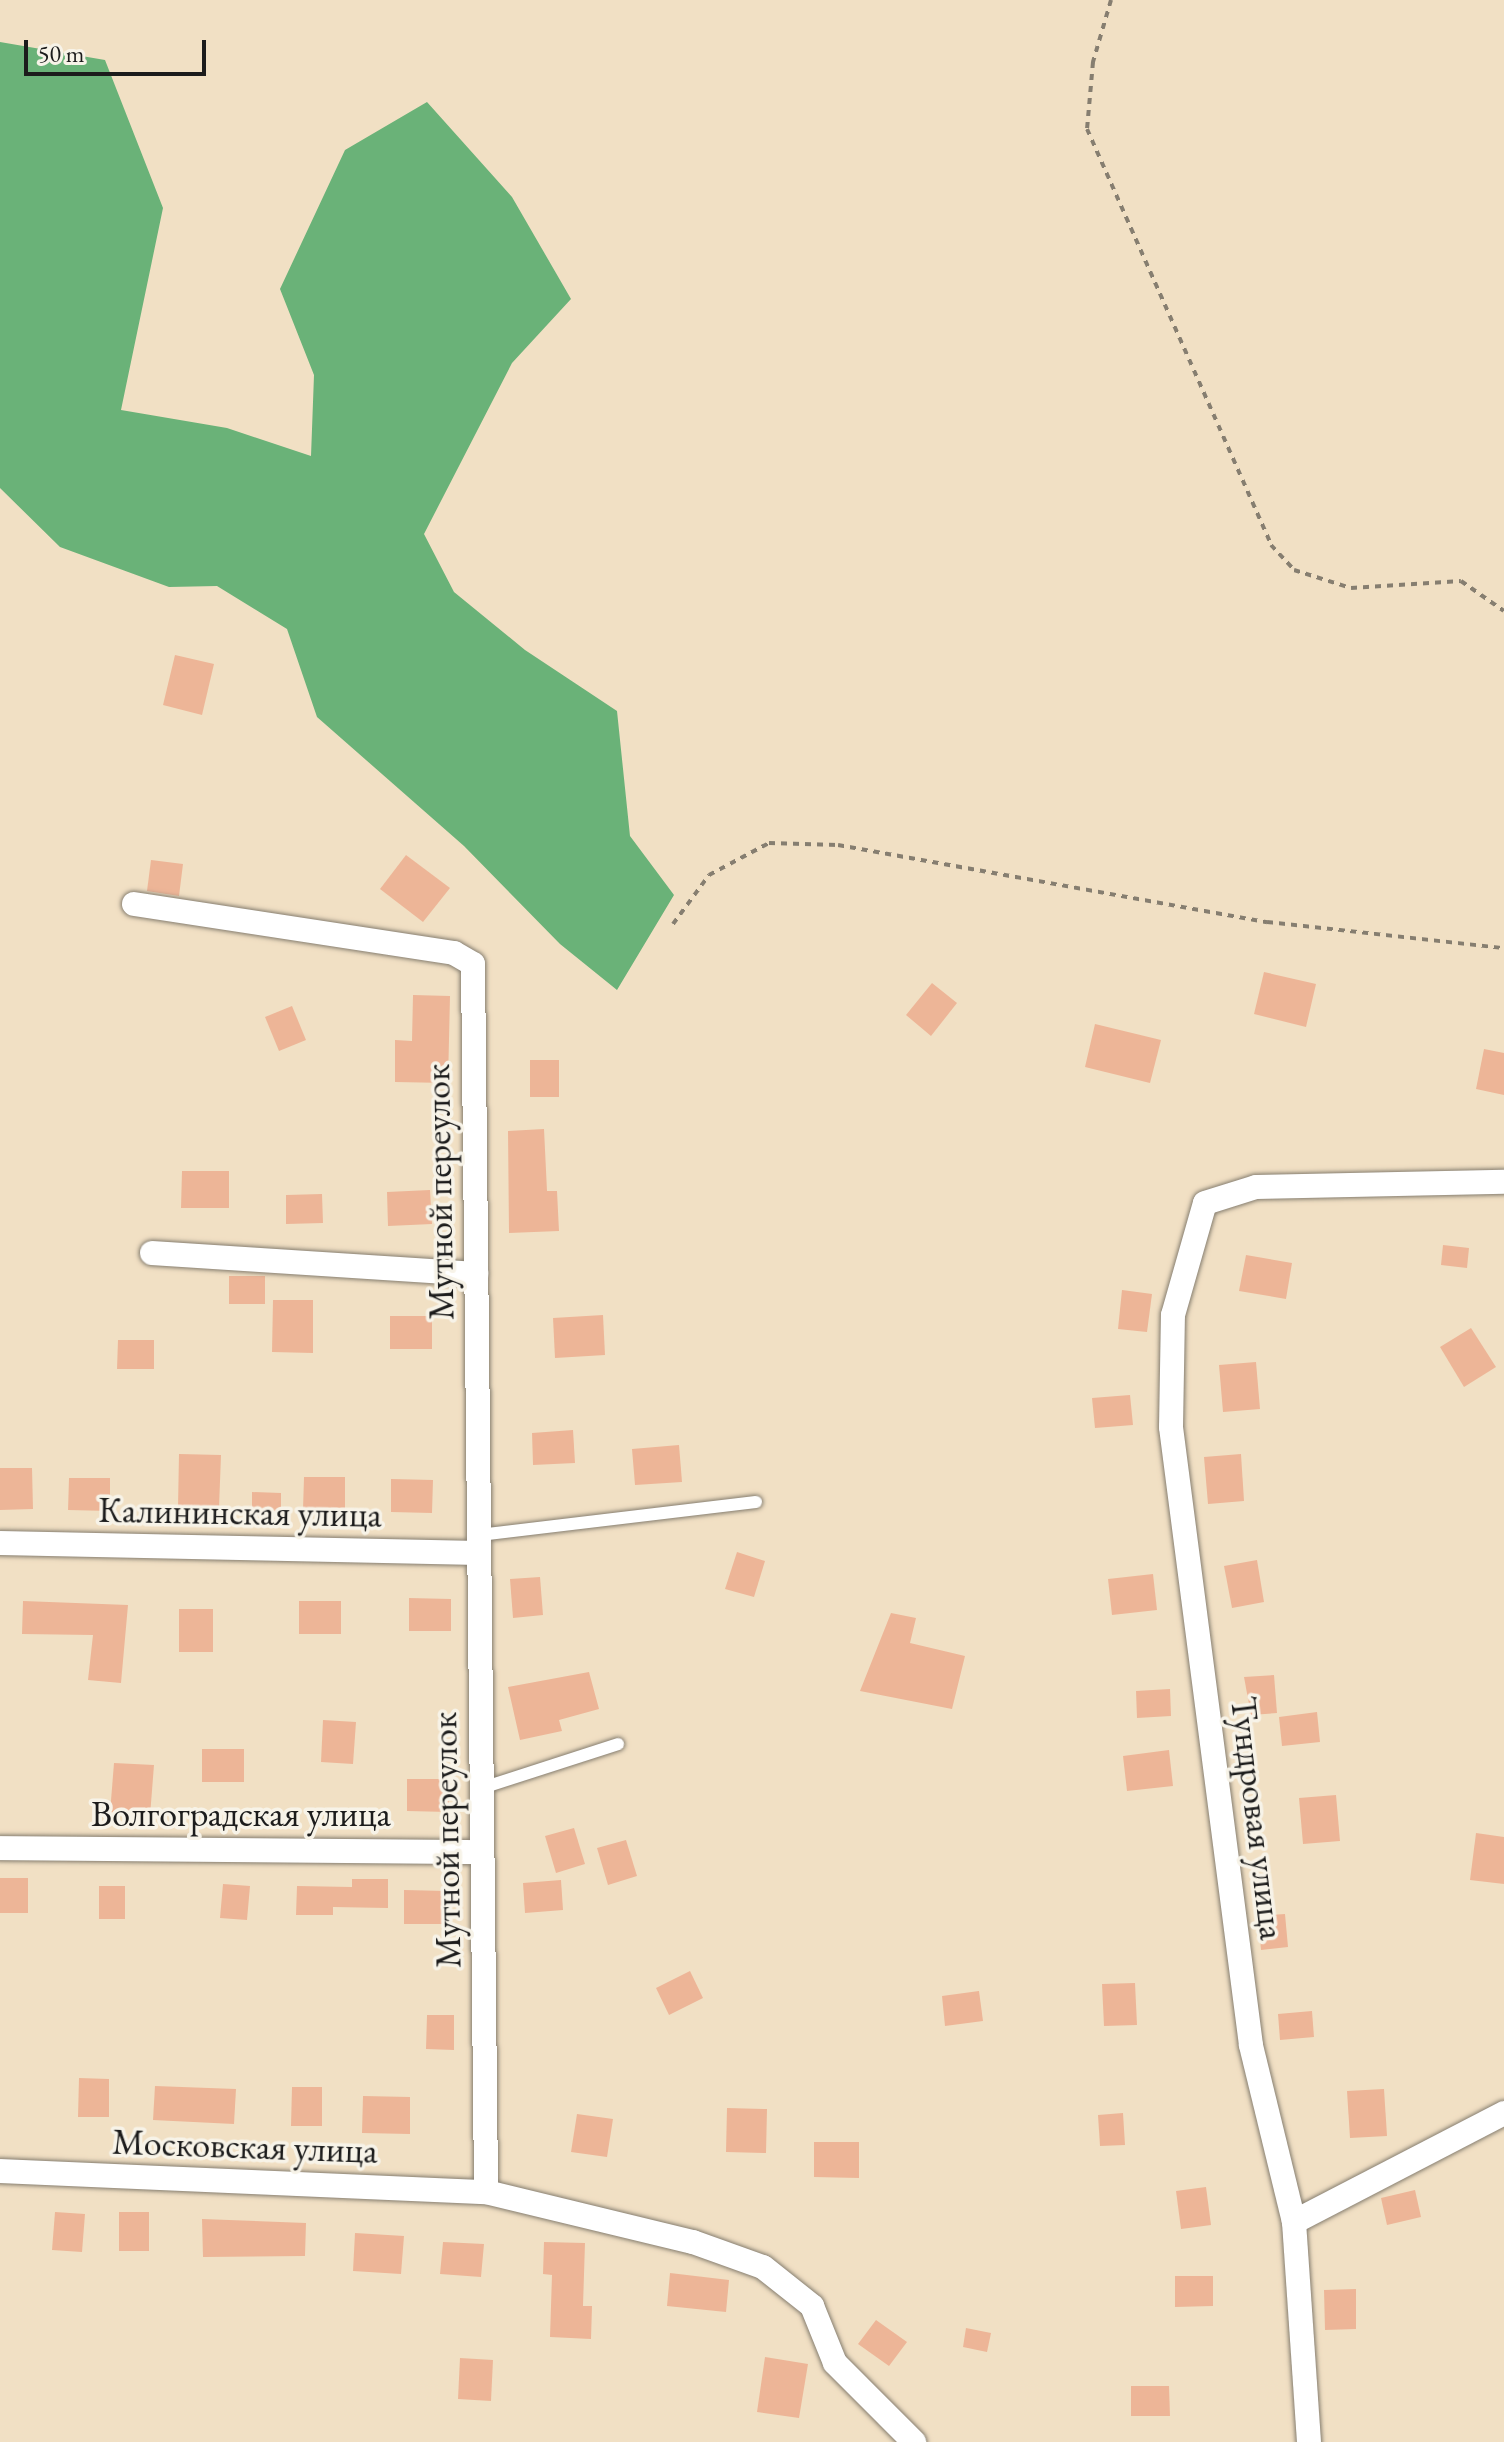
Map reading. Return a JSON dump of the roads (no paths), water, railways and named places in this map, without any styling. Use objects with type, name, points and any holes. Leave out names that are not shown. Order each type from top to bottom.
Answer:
[{"type":"street","name":"Мутной переулок","points":[[134,904],[454,953],[473,964],[486,2192]]},
{"type":"street","name":"Тундровая улица","points":[[1309,2442],[1294,2222],[1251,2045],[1171,1427],[1173,1315],[1205,1203],[1256,1187],[1504,1182]]},
{"type":"street","points":[[152,1253],[476,1274]]},
{"type":"street","name":"Калининская улица","points":[[0,1543],[479,1544]]},
{"type":"street","name":"Волгоградская улица","points":[[0,1848],[482,1852]]},
{"type":"street","points":[[1294,2222],[1504,2113]]},
{"type":"street","name":"Московская улица","points":[[0,2171],[486,2192]]},
{"type":"street","points":[[486,2192],[693,2242],[763,2267],[812,2306],[835,2363],[914,2442]]},
{"type":"lane","points":[[479,1544],[756,1502]]},
{"type":"lane","points":[[482,1788],[618,1744]]}]
